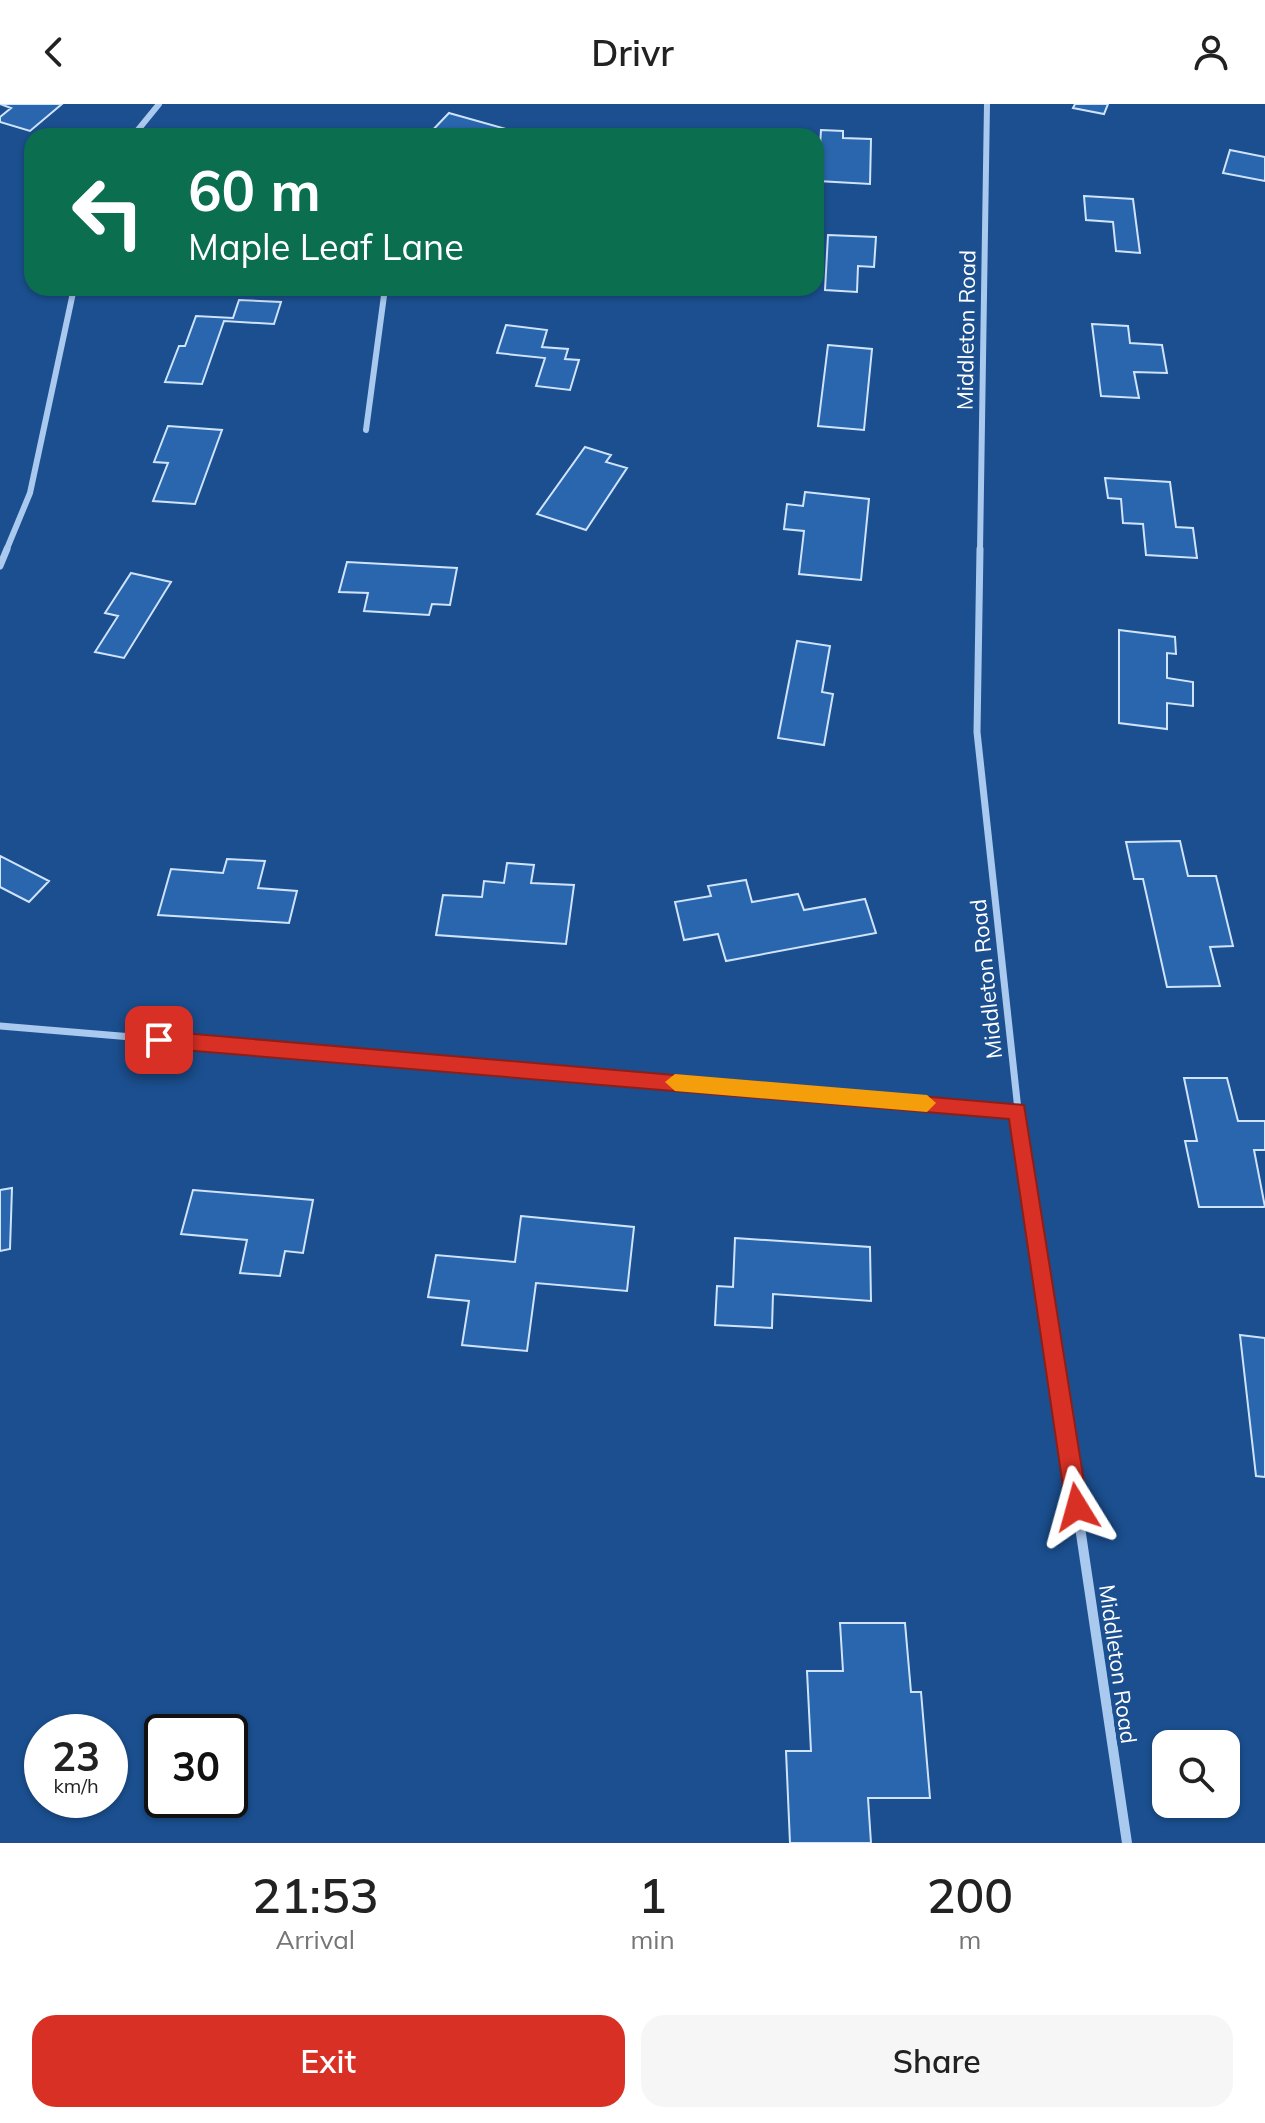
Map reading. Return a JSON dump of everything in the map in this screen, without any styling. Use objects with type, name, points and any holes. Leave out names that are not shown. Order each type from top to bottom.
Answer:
[{"type":"street","points":[[140,128],[159,104]]},
{"type":"street","name":"Middleton Road","points":[[987,104],[977,732],[1018,1111],[1127,1843]]},
{"type":"street","points":[[0,566],[30,493],[72,296]]},
{"type":"street","points":[[366,430],[384,296]]},
{"type":"street","points":[[0,1026],[1018,1111]]},
{"type":"building","points":[[0,104],[62,104],[34,128],[24,129],[0,122],[0,117],[11,108]]},
{"type":"building","points":[[1075,104],[1108,104],[1104,114],[1073,108]]},
{"type":"building","points":[[449,113],[502,128],[435,128]]},
{"type":"building","points":[[824,130],[843,131],[843,138],[871,139],[870,184],[824,181]]},
{"type":"building","points":[[1230,150],[1265,157],[1265,181],[1223,173]]},
{"type":"building","points":[[1084,196],[1133,199],[1140,253],[1116,251],[1113,222],[1086,220]]},
{"type":"building","points":[[828,235],[876,237],[874,267],[858,266],[857,292],[825,290]]},
{"type":"building","points":[[239,300],[281,302],[274,324],[224,321],[202,384],[165,382],[179,346],[185,346],[196,316],[233,318]]},
{"type":"building","points":[[1092,324],[1128,326],[1130,343],[1162,345],[1167,373],[1134,372],[1139,398],[1101,396]]},
{"type":"building","points":[[506,325],[547,330],[542,347],[568,349],[565,359],[579,360],[570,390],[536,386],[545,358],[497,353]]},
{"type":"building","points":[[828,345],[872,349],[864,430],[818,426]]},
{"type":"building","points":[[168,426],[222,430],[195,504],[153,501],[168,463],[154,462]]},
{"type":"building","points":[[585,447],[611,455],[606,462],[627,468],[586,530],[537,514]]},
{"type":"building","points":[[1105,478],[1170,482],[1176,527],[1193,528],[1197,558],[1146,555],[1143,524],[1123,523],[1121,499],[1108,498]]},
{"type":"building","points":[[805,492],[869,499],[861,580],[799,574],[804,531],[784,529],[787,504],[803,506]]},
{"type":"building","points":[[347,562],[457,568],[450,605],[432,604],[429,615],[364,611],[368,593],[339,592]]},
{"type":"building","points":[[131,573],[171,582],[124,658],[95,652],[118,616],[105,613]]},
{"type":"building","points":[[1119,630],[1175,637],[1176,654],[1167,653],[1167,678],[1193,682],[1193,706],[1167,703],[1167,729],[1119,723]]},
{"type":"building","points":[[797,641],[830,646],[822,692],[833,694],[824,745],[778,738]]},
{"type":"building","points":[[1180,841],[1188,876],[1216,876],[1233,946],[1210,947],[1220,986],[1167,987],[1143,879],[1134,879],[1126,842]]},
{"type":"building","points":[[0,856],[49,881],[29,902],[0,887]]},
{"type":"building","points":[[227,859],[265,861],[258,888],[297,891],[289,923],[158,915],[171,869],[223,873]]},
{"type":"building","points":[[507,863],[534,865],[531,883],[574,885],[566,944],[436,935],[443,895],[482,897],[484,881],[504,883]]},
{"type":"building","points":[[746,880],[752,902],[798,894],[804,910],[865,899],[876,933],[726,961],[718,934],[684,940],[675,902],[711,896],[708,886]]},
{"type":"building","points":[[1184,1078],[1227,1078],[1238,1121],[1265,1121],[1265,1150],[1254,1150],[1265,1207],[1199,1207],[1185,1141],[1197,1141]]},
{"type":"building","points":[[12,1188],[10,1249],[0,1251],[0,1190]]},
{"type":"building","points":[[193,1190],[313,1200],[303,1253],[285,1251],[280,1276],[240,1273],[247,1240],[181,1234]]},
{"type":"building","points":[[521,1216],[634,1227],[627,1291],[536,1283],[527,1351],[462,1345],[469,1301],[428,1297],[436,1255],[515,1262]]},
{"type":"building","points":[[735,1238],[870,1247],[871,1301],[773,1294],[772,1328],[715,1325],[717,1286],[733,1287]]},
{"type":"building","points":[[1240,1335],[1265,1338],[1265,1477],[1256,1476]]},
{"type":"building","points":[[840,1623],[905,1623],[911,1692],[921,1692],[930,1798],[868,1798],[871,1843],[790,1843],[786,1751],[811,1751],[807,1671],[843,1671]]},
{"type":"slow traffic","points":[[675,1082],[927,1103]]},
{"type":"route","points":[[159,1040],[1018,1111],[1077,1507]]}]
